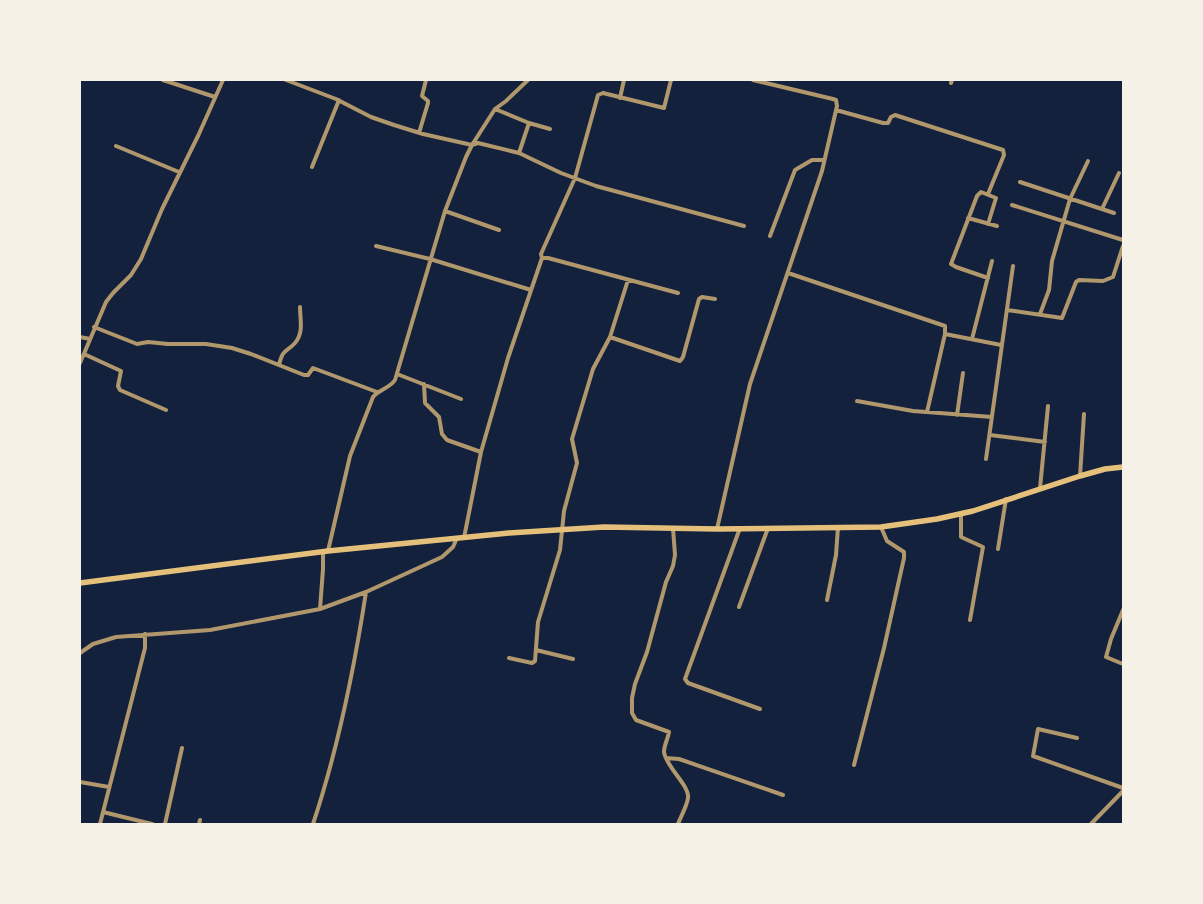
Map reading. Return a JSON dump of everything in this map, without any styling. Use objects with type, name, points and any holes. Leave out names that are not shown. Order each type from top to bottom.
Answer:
[{"type":"main road","points":[[80,583],[326,551],[509,533],[604,527],[717,529],[838,526],[881,527],[961,514],[1080,476],[1105,469],[1123,467]]},
{"type":"street","points":[[163,80],[216,97]]},
{"type":"street","points":[[80,363],[106,302],[131,275],[142,259],[162,209],[223,80]]},
{"type":"street","points":[[286,80],[340,100],[382,121],[419,133],[472,145],[478,143],[519,153],[575,178],[632,197],[744,226]]},
{"type":"street","points":[[419,133],[428,103],[428,100],[422,96],[426,80]]},
{"type":"street","points":[[320,609],[326,551],[350,456],[373,397],[377,392],[390,386],[395,380],[445,211],[472,145],[495,109],[528,80]]},
{"type":"street","points":[[620,98],[624,80]]},
{"type":"street","points":[[80,653],[93,644],[109,638],[210,630],[320,609],[366,592],[442,558],[453,548],[461,538],[481,452],[508,358],[542,258],[541,254],[575,178],[598,95],[603,93],[664,108],[671,80]]},
{"type":"street","points":[[717,529],[750,384],[824,160],[837,102],[834,99],[753,80]]},
{"type":"street","points":[[312,167],[340,100]]},
{"type":"street","points":[[495,109],[550,129]]},
{"type":"street","points":[[836,110],[883,123],[888,123],[893,115],[895,115],[1003,150],[1004,155],[988,194]]},
{"type":"street","points":[[519,153],[529,122]]},
{"type":"street","points":[[116,146],[180,172]]},
{"type":"street","points":[[770,236],[795,170],[812,160],[824,160]]},
{"type":"street","points":[[1040,314],[1049,290],[1052,261],[1070,199],[1088,161]]},
{"type":"street","points":[[1102,209],[1119,173]]},
{"type":"street","points":[[1020,182],[1114,213]]},
{"type":"street","points":[[988,224],[996,201],[994,196],[978,193],[951,264],[988,278]]},
{"type":"street","points":[[1012,205],[1123,240]]},
{"type":"street","points":[[445,211],[499,230]]},
{"type":"street","points":[[968,218],[997,226]]},
{"type":"street","points":[[376,246],[430,259],[531,290]]},
{"type":"street","points":[[1007,310],[1062,318],[1076,282],[1079,280],[1103,281],[1113,277],[1123,246]]},
{"type":"street","points":[[542,258],[678,293]]},
{"type":"street","points":[[972,339],[992,261]]},
{"type":"street","points":[[986,459],[1013,266]]},
{"type":"street","points":[[788,273],[943,324],[945,326],[945,334],[927,412]]},
{"type":"street","points":[[509,658],[534,662],[538,622],[560,550],[564,511],[577,463],[572,439],[593,369],[610,337],[628,280]]},
{"type":"street","points":[[610,337],[680,361],[683,357],[699,299],[702,297],[716,299]]},
{"type":"street","points":[[279,365],[283,352],[296,342],[301,330],[300,307]]},
{"type":"street","points":[[94,327],[132,343],[216,345],[251,354],[304,375],[308,375],[311,369],[315,369],[377,392]]},
{"type":"street","points":[[945,334],[1001,345]]},
{"type":"street","points":[[80,337],[90,340]]},
{"type":"street","points":[[84,354],[121,371],[118,386],[120,390],[166,410]]},
{"type":"street","points":[[957,415],[963,373]]},
{"type":"street","points":[[396,374],[461,400]]},
{"type":"street","points":[[424,384],[425,403],[441,421],[444,437],[447,440],[481,452]]},
{"type":"street","points":[[857,401],[927,412],[992,418]]},
{"type":"street","points":[[1040,488],[1048,406]]},
{"type":"street","points":[[1080,476],[1084,414]]},
{"type":"street","points":[[990,435],[1045,442]]},
{"type":"street","points":[[998,549],[1006,499]]},
{"type":"street","points":[[961,514],[961,537],[983,548],[970,620]]},
{"type":"street","points":[[827,600],[836,555],[838,526]]},
{"type":"street","points":[[854,765],[884,648],[904,558],[904,552],[887,541],[881,527]]},
{"type":"street","points":[[673,528],[675,555],[673,566],[666,582],[647,652],[635,684],[632,698],[632,713],[636,720],[669,732],[665,749],[666,758],[673,772],[688,793],[688,799],[678,824]]},
{"type":"street","points":[[740,528],[685,680],[760,709]]},
{"type":"street","points":[[739,607],[768,528]]},
{"type":"street","points":[[313,824],[342,717],[366,592]]},
{"type":"street","points":[[1123,610],[1113,633],[1106,657],[1123,664]]},
{"type":"street","points":[[100,824],[145,648],[145,634]]},
{"type":"street","points":[[536,650],[573,659]]},
{"type":"street","points":[[1077,738],[1038,729],[1033,756],[1123,790],[1091,824]]},
{"type":"street","points":[[165,824],[182,748]]},
{"type":"street","points":[[666,758],[679,760],[783,795]]},
{"type":"street","points":[[80,782],[109,787]]},
{"type":"street","points":[[103,812],[152,824]]}]
